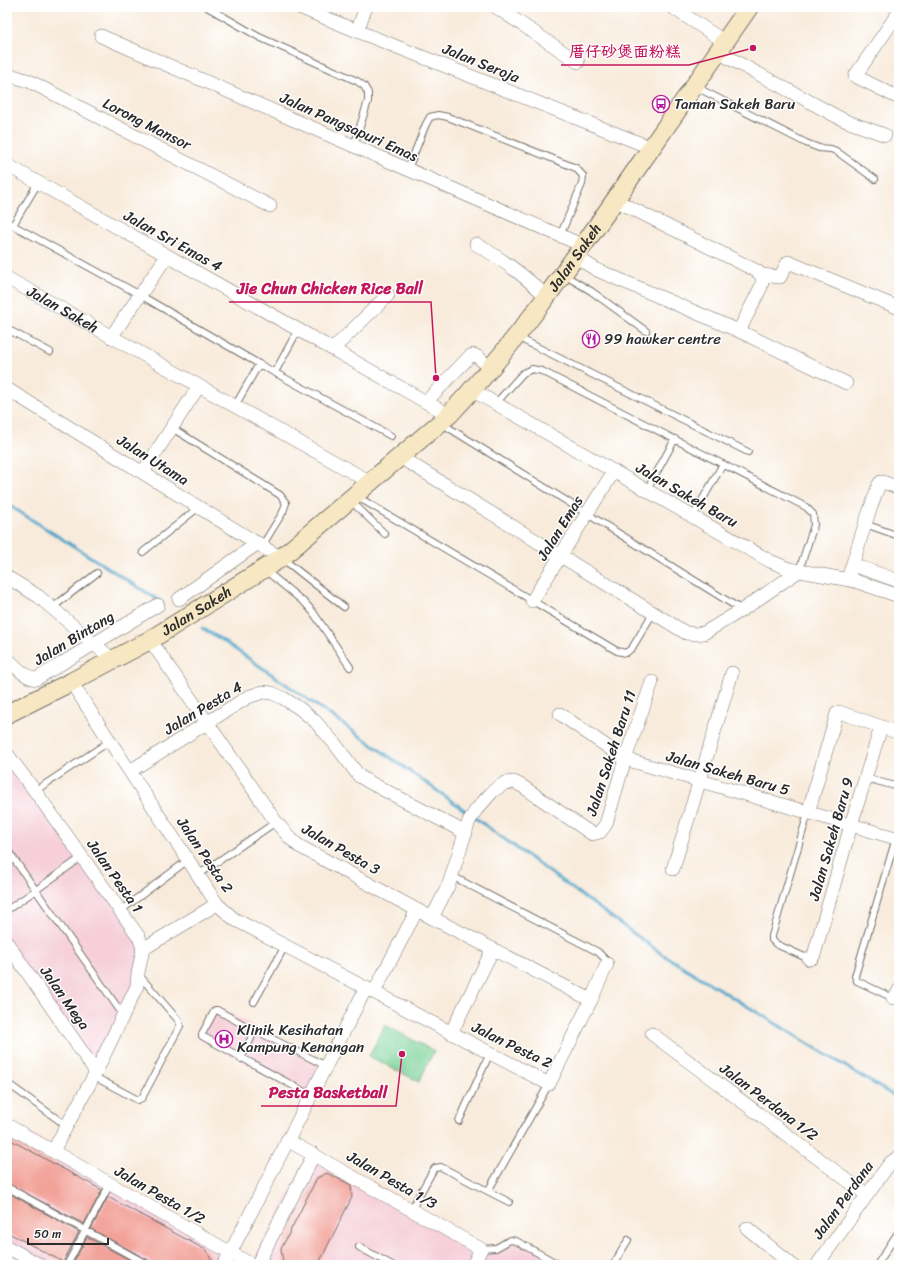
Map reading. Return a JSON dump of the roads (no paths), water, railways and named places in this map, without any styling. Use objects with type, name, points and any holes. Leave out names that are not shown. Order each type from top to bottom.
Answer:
[{"type":"street","name":"Jalan Seroja","points":[[299,7],[652,148]]},
{"type":"street","points":[[357,31],[366,7]]},
{"type":"street","points":[[496,7],[578,62]]},
{"type":"street","points":[[672,7],[722,47],[836,116],[885,135]]},
{"type":"street","name":"Jalan Sakeh","points":[[7,714],[150,640],[282,558],[444,419],[472,390],[547,297],[580,252],[749,7]]},
{"type":"street","points":[[899,12],[855,76],[899,98]]},
{"type":"street","name":"Jalan Pangsapuri Emas","points":[[101,36],[560,236],[580,252],[597,270],[739,331],[846,383]]},
{"type":"street","name":"Lorong Mansor","points":[[7,74],[29,80],[270,206]]},
{"type":"street","name":"Jalan Sri Emas 4","points":[[7,166],[426,402],[444,419]]},
{"type":"street","points":[[615,200],[757,271],[762,276],[763,280],[761,287],[739,331]]},
{"type":"street","points":[[476,244],[500,258],[547,297]]},
{"type":"street","points":[[111,337],[167,256]]},
{"type":"street","points":[[762,276],[780,277],[788,262],[899,308]]},
{"type":"street","name":"Jalan Sakeh","points":[[7,278],[370,482]]},
{"type":"street","points":[[333,349],[388,295]]},
{"type":"street","points":[[426,402],[470,356],[474,355],[478,357],[490,368]]},
{"type":"street","points":[[143,472],[199,386]]},
{"type":"street","name":"Jalan Utama","points":[[7,389],[282,558]]},
{"type":"street","name":"Jalan Sakeh Baru","points":[[472,390],[770,561],[789,569],[855,581],[899,596]]},
{"type":"street","points":[[400,457],[686,633],[704,633],[742,610],[799,571]]},
{"type":"street","name":"Jalan Emas","points":[[532,601],[614,471]]},
{"type":"street","points":[[848,580],[879,484],[883,482],[899,488]]},
{"type":"street","points":[[179,599],[260,544]]},
{"type":"street","points":[[852,565],[899,581]]},
{"type":"street","points":[[7,577],[38,596],[113,660]]},
{"type":"street","name":"Jalan Bintang","points":[[7,659],[25,674],[36,679],[158,605]]},
{"type":"street","name":"Jalan Pesta 3","points":[[150,640],[276,822],[299,846],[432,918],[591,1000]]},
{"type":"street","points":[[673,869],[732,672]]},
{"type":"street","name":"Jalan Pesta 2","points":[[71,682],[217,904],[234,919],[285,946],[549,1084],[591,1000],[607,964]]},
{"type":"street","name":"Jalan Sakeh Baru 11","points":[[470,821],[493,791],[505,783],[514,782],[592,834],[600,832],[606,824],[625,759],[652,682]]},
{"type":"street","name":"Jalan Pesta 4","points":[[130,771],[248,697],[263,692],[272,693],[283,698],[315,722],[335,744],[359,776],[369,782],[470,821]]},
{"type":"street","points":[[808,813],[837,713],[841,712],[899,733]]},
{"type":"street","name":"Jalan Sakeh Baru 5","points":[[560,714],[625,759],[897,839]]},
{"type":"street","name":"Jalan Sakeh Baru 9","points":[[809,958],[812,958],[814,955],[881,727]]},
{"type":"street","name":"Jalan Pesta 1","points":[[7,754],[139,938],[144,949]]},
{"type":"street","points":[[432,918],[449,884],[470,821]]},
{"type":"street","points":[[53,1151],[94,1074],[137,986],[138,973],[144,949],[217,904]]},
{"type":"street","points":[[227,1259],[310,1095],[417,910]]},
{"type":"street","name":"Jalan Mega","points":[[7,943],[94,1074]]},
{"type":"street","points":[[451,1033],[493,949]]},
{"type":"street","name":"Jalan Perdana 1/2","points":[[652,1034],[867,1195]]},
{"type":"street","name":"Jalan Pesta 1/2","points":[[7,1125],[110,1184],[227,1259],[252,1265]]},
{"type":"street","name":"Jalan Pesta 1/3","points":[[287,1140],[481,1249]]},
{"type":"street","points":[[256,1265],[314,1154]]},
{"type":"street","name":"Jalan Perdana","points":[[817,1265],[890,1163],[899,1158]]},
{"type":"street","points":[[747,1228],[792,1265]]},
{"type":"street","points":[[7,1247],[40,1265]]},
{"type":"street","points":[[473,1265],[481,1249]]},
{"type":"lane","points":[[207,7],[259,37],[325,66],[357,81],[364,86],[368,93],[368,101],[354,146]]},
{"type":"lane","points":[[694,87],[806,143],[819,148],[836,151],[875,179]]},
{"type":"lane","points":[[408,170],[426,124],[430,117],[438,115],[448,117],[576,168],[583,176],[582,184],[560,236]]},
{"type":"lane","points":[[13,225],[38,183]]},
{"type":"lane","points":[[7,222],[140,295],[259,364],[391,436]]},
{"type":"lane","points":[[563,275],[591,291],[646,331]]},
{"type":"lane","points":[[7,330],[50,352]]},
{"type":"lane","points":[[275,372],[298,330]]},
{"type":"lane","points":[[515,336],[748,452]]},
{"type":"lane","points":[[235,406],[259,364]]},
{"type":"lane","points":[[496,403],[523,373],[532,369],[542,371],[806,506],[813,514],[814,525],[799,571]]},
{"type":"lane","points":[[444,419],[587,514],[742,610]]},
{"type":"lane","points":[[172,428],[280,495],[286,503],[283,512],[260,544]]},
{"type":"lane","points":[[647,490],[675,439]]},
{"type":"lane","points":[[693,516],[723,464]]},
{"type":"lane","points":[[352,498],[384,534]]},
{"type":"lane","points":[[352,498],[617,651],[626,653],[632,648],[653,613]]},
{"type":"lane","points":[[143,552],[200,507]]},
{"type":"lane","points":[[865,524],[899,536]]},
{"type":"lane","points":[[282,558],[344,607]]},
{"type":"lane","points":[[264,569],[306,604],[350,667]]},
{"type":"lane","points":[[52,608],[97,573]]},
{"type":"lane","points":[[35,791],[110,741]]},
{"type":"lane","points":[[865,778],[899,787]]},
{"type":"lane","points":[[808,813],[772,940],[776,944],[809,958]]},
{"type":"lane","points":[[198,875],[276,822]]},
{"type":"lane","points":[[896,994],[857,981],[855,976],[897,839]]},
{"type":"lane","points":[[7,849],[123,1015]]},
{"type":"lane","points":[[7,910],[82,857]]},
{"type":"lane","points":[[120,911],[188,860]]},
{"type":"lane","points":[[452,876],[598,952],[606,960],[607,964]]},
{"type":"lane","points":[[254,1002],[285,946]]},
{"type":"lane","points":[[94,1074],[140,1100],[180,1026],[179,1021],[138,973]]},
{"type":"lane","points":[[310,1095],[204,1038],[202,1034],[215,1010],[326,1066]]},
{"type":"lane","points":[[241,1058],[255,1031]]},
{"type":"lane","points":[[459,1121],[490,1053]]},
{"type":"lane","points":[[7,1083],[67,1126]]},
{"type":"lane","points":[[488,1191],[549,1084]]},
{"type":"lane","points":[[411,1210],[432,1172],[435,1168],[441,1167],[509,1202]]},
{"type":"lane","points":[[67,1265],[110,1184]]},
{"type":"lane","points":[[7,1187],[148,1265]]},
{"type":"lane","points":[[877,1265],[899,1231]]},
{"type":"lane","points":[[481,1249],[496,1248],[510,1240],[516,1241],[560,1265]]},
{"type":"lane","points":[[614,1265],[628,1240]]},
{"type":"lane","points":[[359,1247],[392,1265]]},
{"type":"waterway","points":[[7,504],[160,601]]},
{"type":"waterway","points":[[202,628],[222,640],[329,714],[470,814]]},
{"type":"waterway","points":[[474,817],[662,954],[899,1099]]},
{"type":"place","name":"厝仔砂煲面粉糕","points":[[753,48]]},
{"type":"place","name":"Taman Sakeh Baru","points":[[661,104]]},
{"type":"place","name":"99 hawker centre","points":[[591,339]]},
{"type":"place","name":"Jie Chun Chicken Rice Ball","points":[[436,378]]},
{"type":"place","name":"Klinik Kesihatan Kampung Kenangan","points":[[224,1039]]},
{"type":"place","name":"Pesta Basketball","points":[[402,1054]]}]
